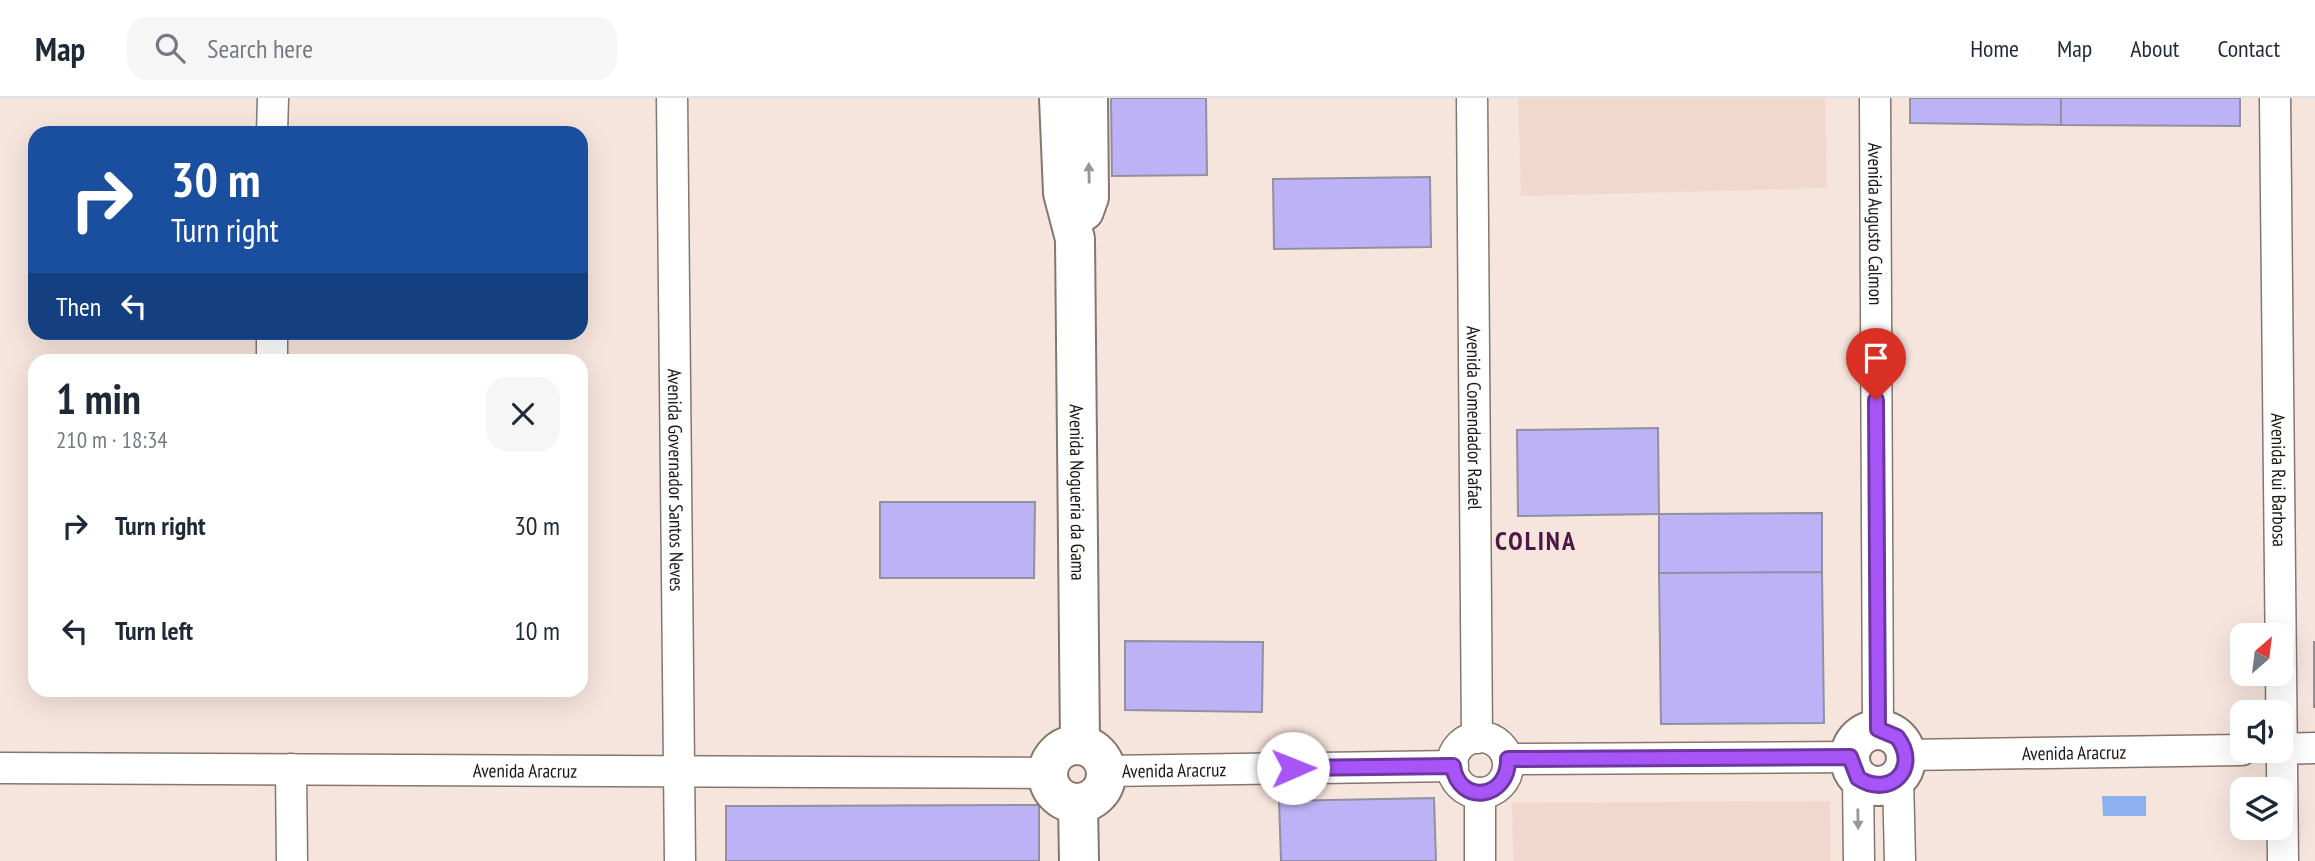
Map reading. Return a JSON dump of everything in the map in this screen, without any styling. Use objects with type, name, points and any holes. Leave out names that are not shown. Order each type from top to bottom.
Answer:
[{"type":"main road","name":"Avenida Nogueria da Gama","points":[[1059,98],[1063,193],[1075,239],[1093,758]]},
{"type":"main road","name":"Avenida Nogueria da Gama","points":[[1075,239],[1089,197],[1088,98]]},
{"type":"main road","points":[[1878,729],[1897,737],[1902,766],[1878,786],[1854,767],[1858,737],[1878,729]]},
{"type":"main road","points":[[1062,750],[1093,758],[1102,789],[1095,797],[1078,803],[1069,802],[1054,790],[1048,773],[1050,764],[1062,750]]},
{"type":"main road","points":[[1078,803],[1079,861]]},
{"type":"street","points":[[272,98],[272,126]]},
{"type":"street","name":"Avenida Governador Santos Neves","points":[[672,98],[680,861]]},
{"type":"street","name":"Avenida Comendador Rafael","points":[[1472,98],[1478,738]]},
{"type":"street","name":"Avenida Augusto Calmon","points":[[1875,98],[1878,729]]},
{"type":"street","name":"Avenida Rui Barbosa","points":[[2274,98],[2280,700]]},
{"type":"street","points":[[1478,738],[1493,741],[1508,759],[1506,776],[1502,783],[1488,792],[1471,792],[1458,782],[1453,766],[1453,758],[1462,744],[1478,738]]},
{"type":"street","points":[[2293,749],[2315,748]]},
{"type":"street","name":"Avenida Aracruz","points":[[1902,766],[2230,751]]},
{"type":"street","name":"Avenida Aracruz","points":[[1093,758],[1453,766]]},
{"type":"street","points":[[1508,759],[1854,767],[1859,861]]},
{"type":"street","name":"Avenida Rui Barbosa","points":[[2281,763],[2283,861]]},
{"type":"street","points":[[1899,861],[1902,766]]},
{"type":"street","name":"Avenida Aracruz","points":[[0,768],[1048,773]]},
{"type":"street","points":[[290,769],[292,861]]},
{"type":"street","points":[[1479,793],[1480,861]]},
{"type":"shaded area","points":[[1518,98],[1825,98],[1827,188],[1521,196]]},
{"type":"shaded area","points":[[1830,801],[1831,861],[1513,861],[1512,803]]},
{"type":"water","points":[[2102,796],[2146,796],[2146,816],[2103,816]]},
{"type":"building","points":[[1111,98],[1206,98],[1207,175],[1112,176]]},
{"type":"building","points":[[1910,98],[2061,98],[2061,125],[1910,123]]},
{"type":"building","points":[[2061,98],[2240,98],[2240,126],[2061,125]]},
{"type":"building","points":[[1430,177],[1431,247],[1274,249],[1273,179]]},
{"type":"building","points":[[1658,428],[1659,514],[1518,516],[1517,430]]},
{"type":"building","points":[[880,502],[1035,502],[1034,578],[880,578]]},
{"type":"building","points":[[1822,513],[1822,572],[1659,573],[1659,514]]},
{"type":"building","points":[[1822,572],[1824,723],[1661,724],[1659,573]]},
{"type":"building","points":[[1125,641],[1263,642],[1262,712],[1125,710]]},
{"type":"building","points":[[2315,642],[2315,707],[2314,707]]},
{"type":"building","points":[[1434,798],[1436,861],[1281,861],[1279,801]]},
{"type":"building","points":[[1039,805],[1039,861],[726,861],[726,806]]},
{"type":"district","name":"COLINA","points":[[1536,540]]},
{"type":"route","points":[[1293,768],[1453,766],[1458,782],[1471,792],[1479,793],[1496,789],[1502,783],[1506,776],[1508,759],[1850,757],[1858,778],[1867,784],[1878,786],[1898,778],[1905,768],[1904,746],[1897,737],[1878,729],[1876,400]]}]
